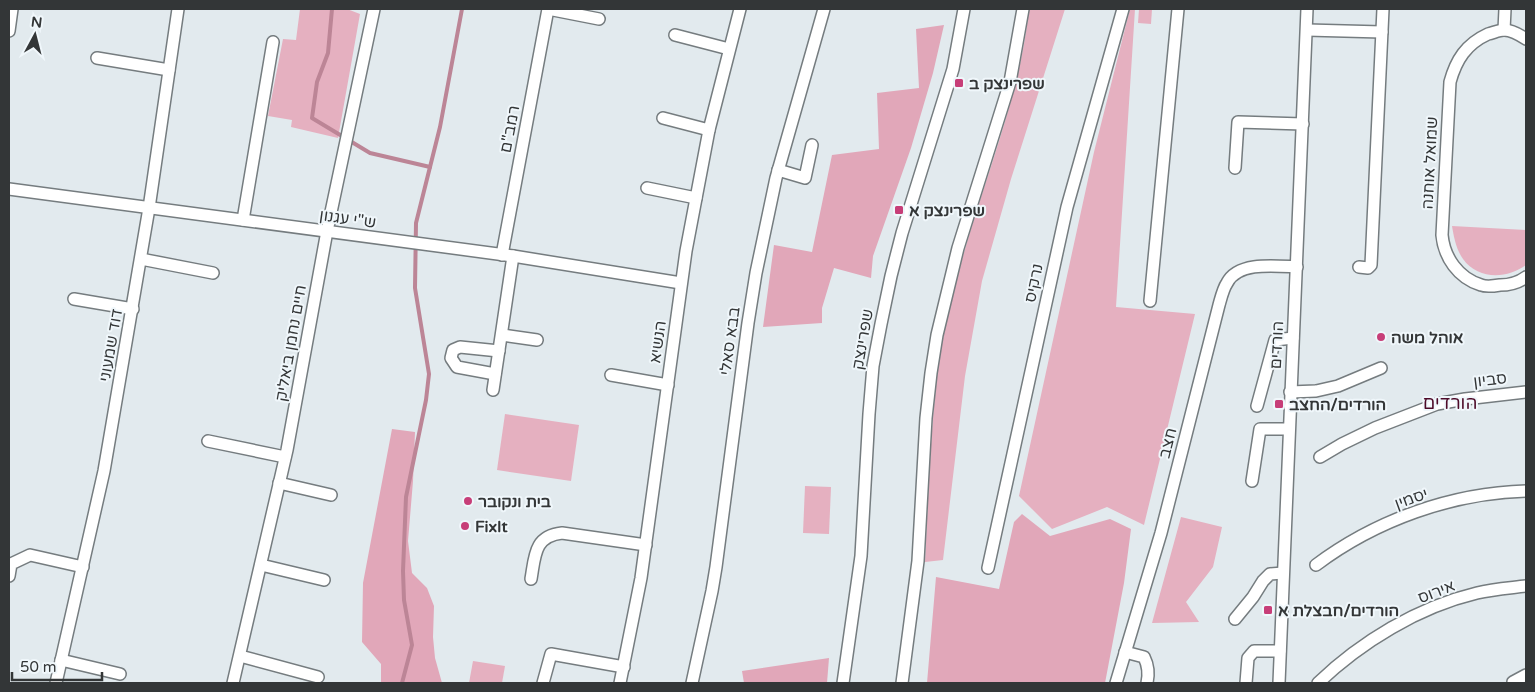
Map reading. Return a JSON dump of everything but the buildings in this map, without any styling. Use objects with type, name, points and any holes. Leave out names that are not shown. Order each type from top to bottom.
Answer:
[{"type":"street","points":[[9,30],[12,9]]},
{"type":"street","name":"דוד שמעוני","points":[[56,683],[104,471],[141,259],[178,9]]},
{"type":"street","name":"חיים נחמן ביאליק","points":[[234,683],[285,457],[327,232],[374,9]]},
{"type":"street","points":[[548,9],[599,20]]},
{"type":"street","name":"רמב\"ם","points":[[493,390],[502,335],[507,255],[548,9]]},
{"type":"street","name":"הנשיא","points":[[620,683],[641,578],[681,283],[708,130],[740,9]]},
{"type":"street","name":"בבא סאלי","points":[[692,683],[714,583],[756,273],[778,170],[824,9]]},
{"type":"street","name":"שפרינצק","points":[[844,683],[861,556],[869,414],[873,366],[879,332],[902,233],[953,69],[964,9]]},
{"type":"street","points":[[902,683],[918,561],[930,373],[958,248],[1010,82],[1023,9]]},
{"type":"street","name":"נרקיס","points":[[988,568],[1066,207],[1123,9]]},
{"type":"street","points":[[1150,301],[1178,9]]},
{"type":"street","name":"הורדים","points":[[1279,683],[1307,9]]},
{"type":"street","points":[[1359,267],[1368,268],[1371,265],[1383,9]]},
{"type":"street","points":[[1505,9],[1504,30],[1526,39]]},
{"type":"street","points":[[1307,30],[1382,32]]},
{"type":"street","name":"שמואל אוחנה","points":[[1504,30],[1480,38],[1471,44],[1455,66],[1450,82],[1442,235],[1445,250],[1455,268],[1467,278],[1482,285],[1510,285],[1526,277]]},
{"type":"street","points":[[675,35],[729,49]]},
{"type":"street","points":[[243,220],[273,42]]},
{"type":"street","points":[[97,58],[169,70]]},
{"type":"street","points":[[663,118],[708,130]]},
{"type":"street","points":[[1235,168],[1238,122],[1303,124]]},
{"type":"street","points":[[778,170],[805,178],[812,146]]},
{"type":"street","points":[[648,188],[696,198]]},
{"type":"street","name":"ש\"י עגנון","points":[[9,189],[507,255],[681,283]]},
{"type":"street","points":[[141,259],[213,273]]},
{"type":"street","name":"חצב","points":[[1116,683],[1161,534],[1216,315],[1227,281],[1248,268],[1262,266],[1297,267]]},
{"type":"street","points":[[74,299],[132,309]]},
{"type":"street","points":[[502,335],[537,340]]},
{"type":"street","points":[[1257,406],[1275,340],[1293,338]]},
{"type":"street","points":[[495,374],[457,368],[451,358],[453,350],[460,347],[499,351]]},
{"type":"street","points":[[1290,392],[1316,392],[1338,386],[1380,368]]},
{"type":"street","points":[[611,375],[668,385]]},
{"type":"street","name":"סביון","points":[[1320,457],[1375,428],[1437,404],[1526,392]]},
{"type":"street","points":[[1252,481],[1260,429],[1289,429]]},
{"type":"street","points":[[208,441],[285,457]]},
{"type":"street","points":[[279,484],[331,495]]},
{"type":"street","name":"יסמין","points":[[1316,565],[1358,538],[1422,510],[1480,495],[1526,491]]},
{"type":"street","points":[[531,579],[535,551],[542,540],[554,534],[562,532],[646,545]]},
{"type":"street","points":[[9,576],[11,564],[30,556],[83,567]]},
{"type":"street","points":[[261,565],[324,580]]},
{"type":"street","points":[[1235,619],[1270,574],[1283,573]]},
{"type":"street","name":"אירוס","points":[[1318,683],[1336,666],[1362,647],[1414,617],[1476,593],[1526,586]]},
{"type":"street","points":[[1246,683],[1248,658],[1254,651],[1280,651]]},
{"type":"street","points":[[1126,652],[1144,656],[1147,664],[1147,683]]},
{"type":"street","points":[[543,683],[551,654],[624,667]]},
{"type":"street","points":[[240,656],[318,677]]},
{"type":"street","points":[[61,660],[120,674]]},
{"type":"street","points":[[1512,683],[1526,675]]},
{"type":"shaded area","points":[[300,9],[347,9],[360,14],[338,138],[291,127],[292,120],[268,116],[283,39],[296,40]]},
{"type":"shaded area","points":[[1029,9],[1065,9],[1011,179],[982,281],[965,376],[943,560],[925,562],[933,422],[942,344],[963,256],[1007,116],[1024,45]]},
{"type":"shaded area","points":[[1130,9],[1135,9],[1116,307],[1195,314],[1144,525],[1107,507],[1052,529],[1019,496],[1094,152]]},
{"type":"shaded area","points":[[1139,9],[1152,9],[1151,24],[1138,23]]},
{"type":"shaded area","points":[[944,25],[933,73],[911,148],[873,256],[871,278],[834,268],[822,308],[822,323],[763,327],[774,245],[812,252],[832,155],[879,149],[877,93],[919,88],[916,29]]},
{"type":"shaded area","points":[[1452,226],[1526,230],[1526,265],[1518,270],[1502,275],[1485,274],[1476,271],[1463,259],[1456,243]]},
{"type":"shaded area","points":[[505,414],[579,425],[571,481],[497,470]]},
{"type":"shaded area","points":[[392,429],[415,432],[408,541],[412,573],[427,588],[434,606],[433,637],[435,658],[442,683],[381,683],[381,664],[362,642],[363,583]]},
{"type":"shaded area","points":[[805,486],[831,487],[829,534],[803,533]]},
{"type":"shaded area","points":[[1022,514],[1050,536],[1110,519],[1131,529],[1124,583],[1105,683],[927,683],[936,577],[999,589],[1014,522]]},
{"type":"shaded area","points":[[1181,517],[1222,527],[1213,567],[1186,602],[1199,622],[1152,623]]},
{"type":"shaded area","points":[[829,658],[827,683],[744,683],[742,671]]},
{"type":"shaded area","points":[[473,661],[505,666],[502,683],[469,683]]},
{"type":"waterway","points":[[332,9],[328,53],[317,82],[312,118],[370,153],[430,167]]},
{"type":"waterway","points":[[402,683],[412,645],[404,600],[403,571],[406,497],[426,400],[429,374],[415,288],[416,223],[440,127],[462,9]]},
{"type":"place","name":"שפרינצק ב","points":[[959,83]]},
{"type":"place","name":"שפרינצק א","points":[[899,210]]},
{"type":"place","name":"אוהל משה","points":[[1381,337]]},
{"type":"place","name":"הורדים/החצב","points":[[1279,404]]},
{"type":"place","name":"בית ונקובר","points":[[468,501]]},
{"type":"place","name":"FixIt","points":[[465,526]]},
{"type":"place","name":"הורדים/חבצלת א","points":[[1268,610]]},
{"type":"district","name":"הורדים","points":[[1450,403]]}]
